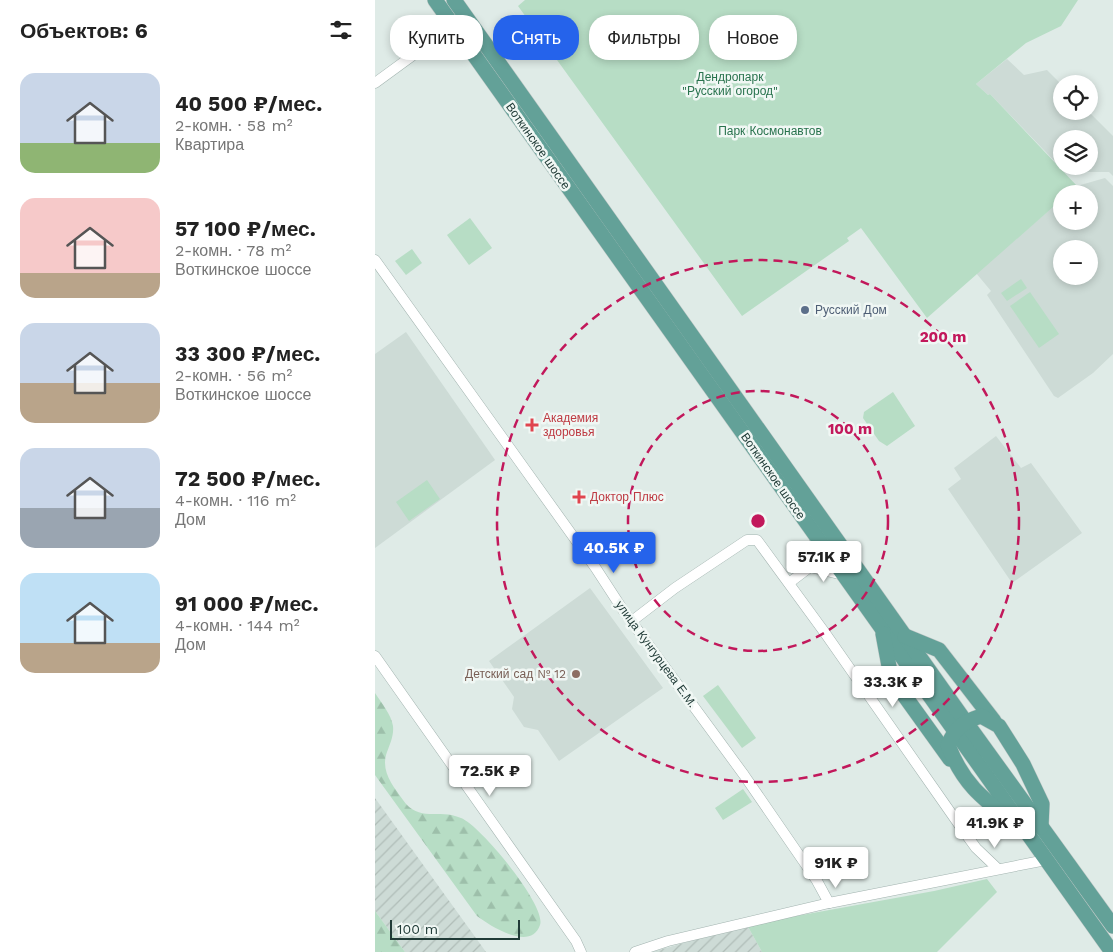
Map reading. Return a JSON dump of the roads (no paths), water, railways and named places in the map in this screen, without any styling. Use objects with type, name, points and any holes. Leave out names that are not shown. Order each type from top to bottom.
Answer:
[{"type":"main road","name":"Воткинское шоссе","points":[[435,0],[445,15]]},
{"type":"main road","name":"Воткинское шоссе","points":[[454,0],[904,636],[1025,831],[1111,952]]},
{"type":"main road","name":"Воткинское шоссе","points":[[477,60],[883,630],[1041,827],[1113,926]]},
{"type":"main road","points":[[883,630],[891,677],[958,770],[985,801],[1025,831]]},
{"type":"main road","points":[[904,636],[939,650],[999,726],[1023,764],[1042,804],[1041,827]]},
{"type":"main road","points":[[958,770],[948,745],[959,726],[981,716],[999,726]]},
{"type":"street","points":[[375,83],[406,60]]},
{"type":"street","name":"улица Кунгурцева Е.М.","points":[[375,260],[743,775],[817,881],[829,903]]},
{"type":"street","points":[[789,583],[811,567],[815,536]]},
{"type":"street","points":[[632,621],[675,588],[747,540],[757,540],[976,848],[997,868]]},
{"type":"street","points":[[811,567],[843,575]]},
{"type":"street","points":[[375,656],[576,941],[581,952]]},
{"type":"street","points":[[635,952],[667,940],[829,903],[997,868],[1046,860]]},
{"type":"place","name":"Русский Дом","points":[[805,310]]},
{"type":"place","name":"Академия здоровья","points":[[532,425]]},
{"type":"place","name":"Доктор Плюс","points":[[579,497]]},
{"type":"place","name":"Детский сад № 12","points":[[576,674]]},
{"type":"park label","name":"Дендропарк \"Русский огород\"","points":[[730,84]]},
{"type":"park label","name":"Парк Космонавтов","points":[[770,131]]}]
